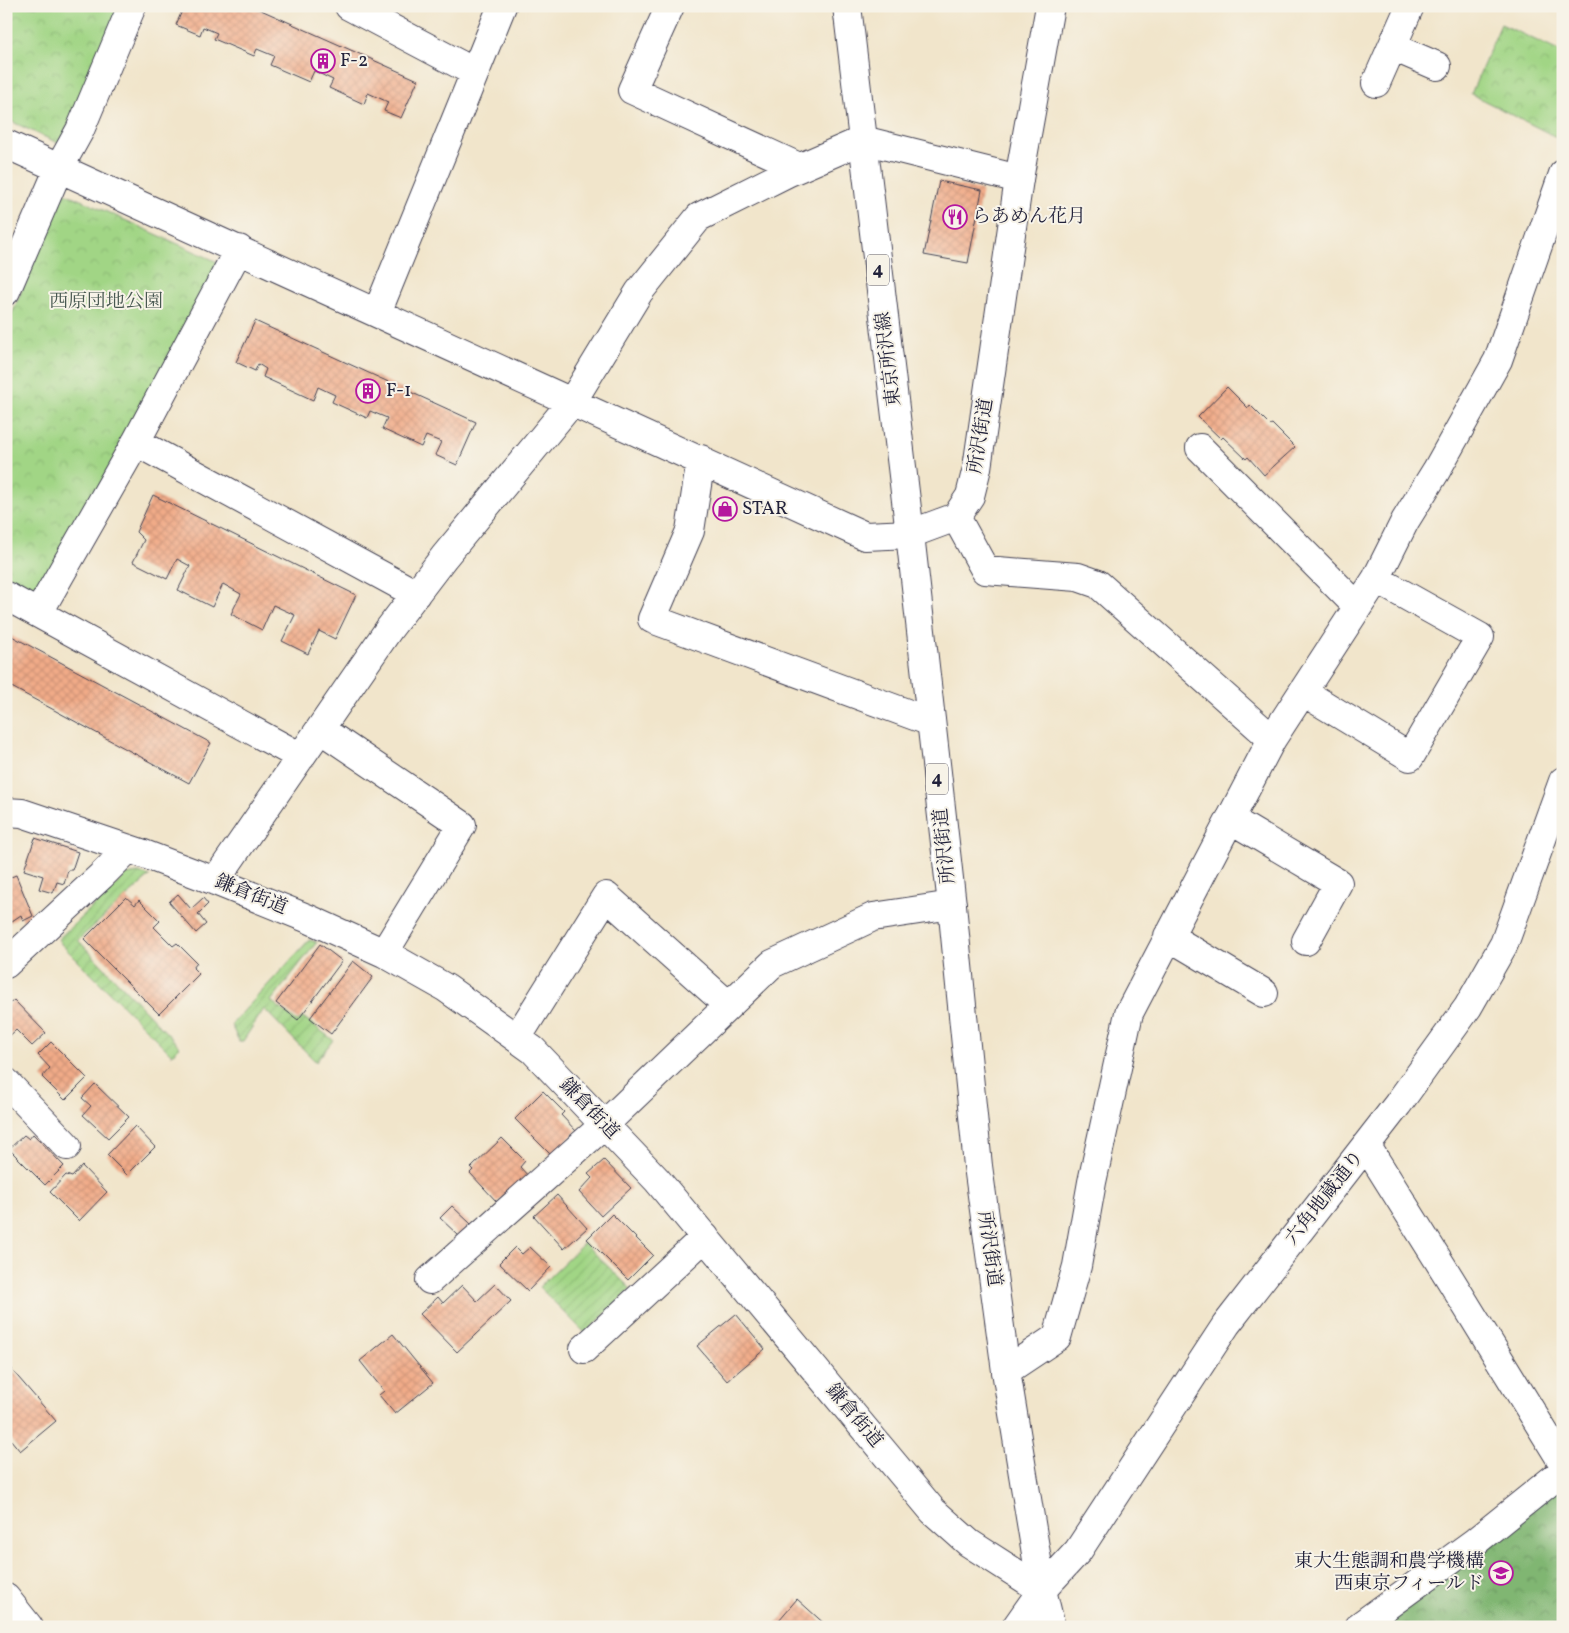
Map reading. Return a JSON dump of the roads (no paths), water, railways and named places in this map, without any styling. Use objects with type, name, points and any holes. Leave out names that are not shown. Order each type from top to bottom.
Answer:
[{"type":"street","points":[[6,291],[58,168],[80,130],[132,6]]},
{"type":"street","points":[[348,6],[474,72]]},
{"type":"street","points":[[377,313],[502,6]]},
{"type":"street","points":[[670,6],[632,90],[799,167]]},
{"type":"street","name":"東京所沢線","points":[[847,6],[910,534]]},
{"type":"street","name":"所沢街道","points":[[956,517],[970,496],[977,468],[1019,179],[1050,6]]},
{"type":"street","points":[[1376,83],[1410,6]]},
{"type":"street","points":[[1393,47],[1437,66]]},
{"type":"street","points":[[215,881],[389,629],[572,402],[640,292],[699,218],[799,167],[863,140],[1019,179]]},
{"type":"street","points":[[6,144],[701,459],[866,536],[910,534],[956,517],[985,570],[1078,577],[1098,584],[1272,739]]},
{"type":"street","points":[[1006,1371],[1058,1337],[1077,1266],[1092,1182],[1129,1013],[1272,739],[1376,579],[1405,521],[1436,471],[1498,360],[1563,174]]},
{"type":"street","points":[[39,612],[136,442],[239,249]]},
{"type":"street","points":[[136,442],[416,594]]},
{"type":"street","points":[[1200,448],[1357,606]]},
{"type":"street","points":[[701,459],[690,531],[652,619],[931,722]]},
{"type":"street","name":"所沢街道","points":[[910,534],[952,906],[978,1166],[1006,1371],[1042,1590]]},
{"type":"street","points":[[1304,692],[1410,757],[1480,637],[1376,579]]},
{"type":"street","points":[[6,596],[39,612],[301,757]]},
{"type":"street","points":[[320,729],[462,825],[396,966]]},
{"type":"street","name":"六角地蔵通り","points":[[1042,1590],[1078,1551],[1226,1325],[1366,1145],[1468,1007],[1504,944],[1563,781]]},
{"type":"street","name":"鎌倉街道","points":[[6,812],[22,813],[215,881],[304,927],[446,988],[534,1050],[657,1180],[934,1511],[969,1543],[1042,1590]]},
{"type":"street","points":[[1230,819],[1338,883],[1306,941]]},
{"type":"street","points":[[18,962],[128,849]]},
{"type":"street","points":[[517,1038],[606,896],[728,1005]]},
{"type":"street","points":[[430,1280],[604,1125],[772,964],[873,918],[952,906]]},
{"type":"street","points":[[1168,936],[1264,993]]},
{"type":"street","points":[[6,1082],[67,1146]]},
{"type":"street","points":[[1366,1145],[1563,1463]]},
{"type":"street","points":[[584,1349],[704,1237]]},
{"type":"street","points":[[1358,1627],[1476,1541],[1563,1470]]},
{"type":"street","points":[[1016,1627],[1042,1590]]},
{"type":"street","name":"4","points":[[1042,1590],[1051,1627]]},
{"type":"street","points":[[6,1598],[29,1627]]},
{"type":"place","name":"F-2","points":[[323,61]]},
{"type":"place","name":"らあめん花月","points":[[955,217]]},
{"type":"place","name":"F-1","points":[[368,391]]},
{"type":"place","name":"STAR","points":[[725,509]]},
{"type":"place","name":"東大生態調和農学機構 西東京フィールド","points":[[1501,1573]]},
{"type":"park label","name":"西原団地公園","points":[[106,302]]}]
